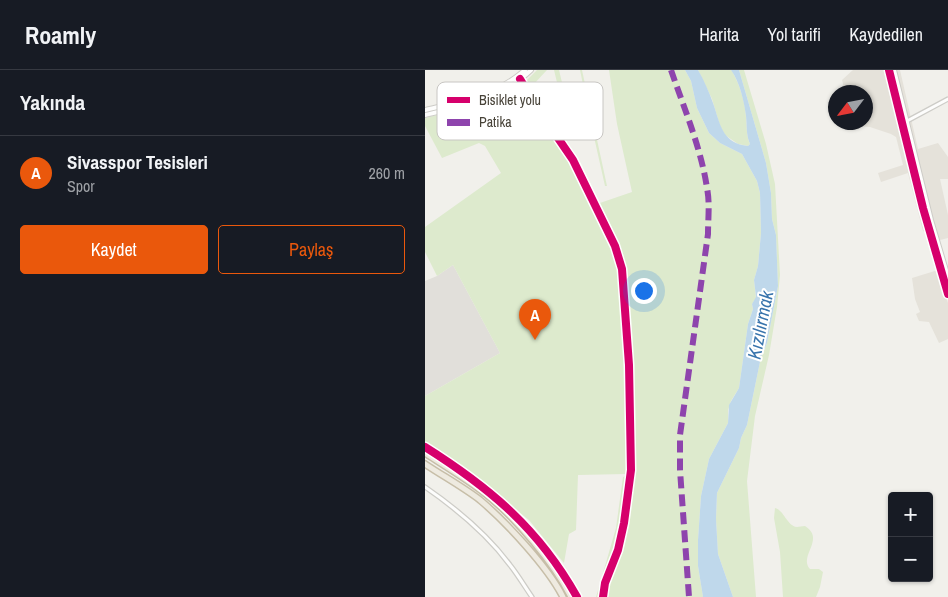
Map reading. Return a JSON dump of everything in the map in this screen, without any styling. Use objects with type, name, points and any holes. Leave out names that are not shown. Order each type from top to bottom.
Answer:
[{"type":"highway","points":[[425,453],[486,494],[503,510],[542,552],[571,597]]},
{"type":"highway","points":[[425,464],[480,500],[536,558],[563,597]]},
{"type":"street","points":[[517,70],[523,82]]},
{"type":"street","points":[[510,82],[520,77],[525,70]]},
{"type":"street","points":[[513,82],[531,70]]},
{"type":"street","points":[[889,70],[923,208],[948,294]]},
{"type":"street","points":[[894,70],[931,220],[948,277]]},
{"type":"street","points":[[907,121],[948,99]]},
{"type":"street","points":[[559,140],[573,160],[615,246],[622,269],[629,365],[631,470],[624,523],[618,550],[605,583],[603,597]]},
{"type":"street","points":[[425,447],[489,490],[513,512],[550,555],[577,597]]},
{"type":"street","points":[[425,487],[485,535],[511,566],[532,597]]},
{"type":"shaded area","points":[[853,70],[900,70],[918,149],[938,143],[948,157],[948,179],[940,179],[948,215],[948,238],[940,240],[923,231],[908,173],[881,182],[878,173],[903,165],[896,137],[873,128],[873,85],[843,85],[842,80]]},
{"type":"shaded area","points":[[453,265],[500,353],[425,396],[425,281],[437,276]]},
{"type":"shaded area","points":[[938,270],[948,303],[948,339],[939,343],[929,322],[919,321],[916,314],[920,312],[915,299],[912,278]]},
{"type":"green space","points":[[537,70],[547,70],[536,82],[526,82]]},
{"type":"green space","points":[[554,70],[559,70],[562,82],[557,82]]},
{"type":"green space","points":[[580,70],[582,70],[585,82],[582,82]]},
{"type":"green space","points":[[609,70],[685,70],[691,81],[697,108],[709,133],[720,143],[742,154],[757,181],[760,193],[761,233],[758,266],[754,280],[756,298],[752,304],[753,309],[748,324],[739,388],[728,410],[728,423],[709,459],[701,496],[698,566],[703,597],[596,597],[616,528],[623,477],[632,473],[632,352],[627,283],[621,254],[597,204],[632,192],[617,124]]},
{"type":"green space","points":[[698,70],[732,71],[745,105],[747,134],[750,144],[748,146],[738,144],[725,135],[720,126],[712,99]]},
{"type":"green space","points":[[739,70],[744,70],[766,144],[775,184],[780,275],[769,355],[755,416],[747,481],[756,597],[733,597],[718,554],[716,519],[717,493],[739,448],[747,425],[761,357],[767,343],[778,286],[776,235],[772,219],[771,193],[766,163]]},
{"type":"green space","points":[[437,115],[437,140],[557,140],[571,160],[616,254],[620,270],[625,344],[626,474],[578,475],[576,530],[569,534],[564,563],[529,520],[462,467],[425,443],[425,396],[500,353],[453,265],[437,276],[425,252],[425,227],[501,173],[485,146],[479,143],[442,158],[425,126],[425,118]]},
{"type":"green space","points":[[595,140],[597,140],[607,186],[605,186]]},
{"type":"green space","points":[[775,508],[794,526],[805,526],[811,531],[813,542],[807,564],[810,569],[819,569],[823,572],[816,597],[783,597],[780,552],[774,518]]},
{"type":"water","name":"Kızılırmak","points":[[685,70],[698,70],[708,90],[723,131],[736,143],[748,146],[750,144],[743,98],[731,70],[739,70],[766,163],[771,193],[772,219],[776,235],[778,286],[767,343],[761,357],[747,425],[739,448],[717,493],[718,554],[733,597],[703,597],[698,566],[698,540],[701,496],[709,459],[728,423],[729,405],[739,388],[748,324],[753,309],[752,304],[756,297],[754,280],[758,266],[761,233],[760,193],[757,181],[742,154],[720,143],[709,133],[697,108],[691,81]]},
{"type":"marked path","points":[[671,70],[701,158],[709,205],[708,234],[680,435],[680,470],[689,597]]},
{"type":"cycle path","points":[[889,70],[923,208],[948,294]]},
{"type":"cycle path","points":[[559,140],[573,160],[615,246],[622,269],[629,365],[631,470],[624,523],[618,550],[605,583],[603,597]]},
{"type":"cycle path","points":[[425,447],[471,478],[511,512],[546,551],[577,597]]},
{"type":"place","name":"Sivasspor Tesisleri","points":[[535,340]]}]
